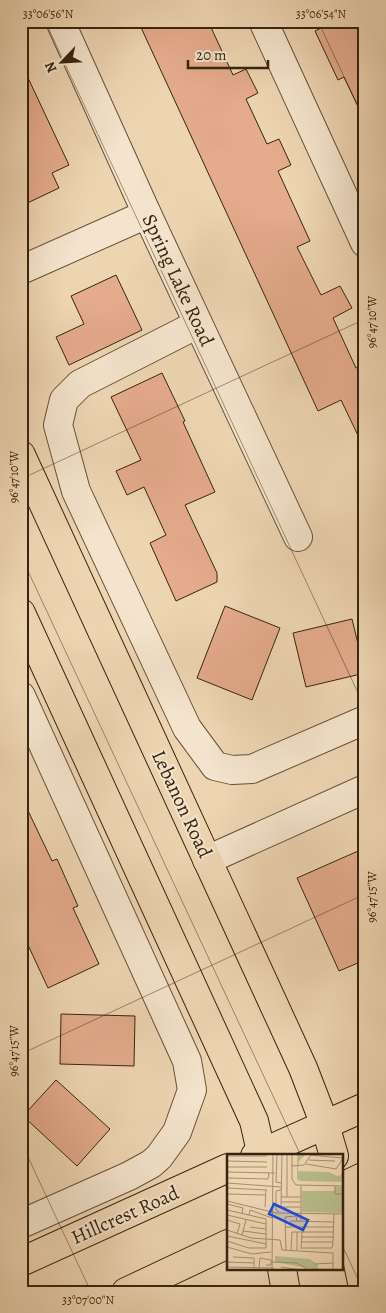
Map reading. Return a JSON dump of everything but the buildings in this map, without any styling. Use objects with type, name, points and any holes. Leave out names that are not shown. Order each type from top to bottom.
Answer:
[{"type":"main road","name":"Lebanon Road","points":[[21,455],[304,1068],[333,1154]]},
{"type":"main road","points":[[21,613],[254,1121],[260,1154],[365,1107]]},
{"type":"main road","name":"Hillcrest Road","points":[[21,1262],[227,1168]]},
{"type":"main road","points":[[344,1186],[365,1176]]},
{"type":"main road","points":[[344,1197],[364,1292]]},
{"type":"main road","points":[[126,1292],[227,1244]]},
{"type":"main road","points":[[282,1270],[286,1292]]},
{"type":"street","name":"Spring Lake Road","points":[[60,21],[147,214],[298,537]]},
{"type":"street","points":[[264,21],[365,243]]},
{"type":"street","points":[[21,270],[147,214]]},
{"type":"street","points":[[198,324],[80,384],[64,400],[58,425],[76,491],[187,728],[215,766],[232,770],[252,769],[365,720]]},
{"type":"street","points":[[21,696],[187,1061],[192,1090],[177,1132],[159,1157],[151,1164],[129,1176],[21,1224]]},
{"type":"street","points":[[208,860],[365,789]]}]
